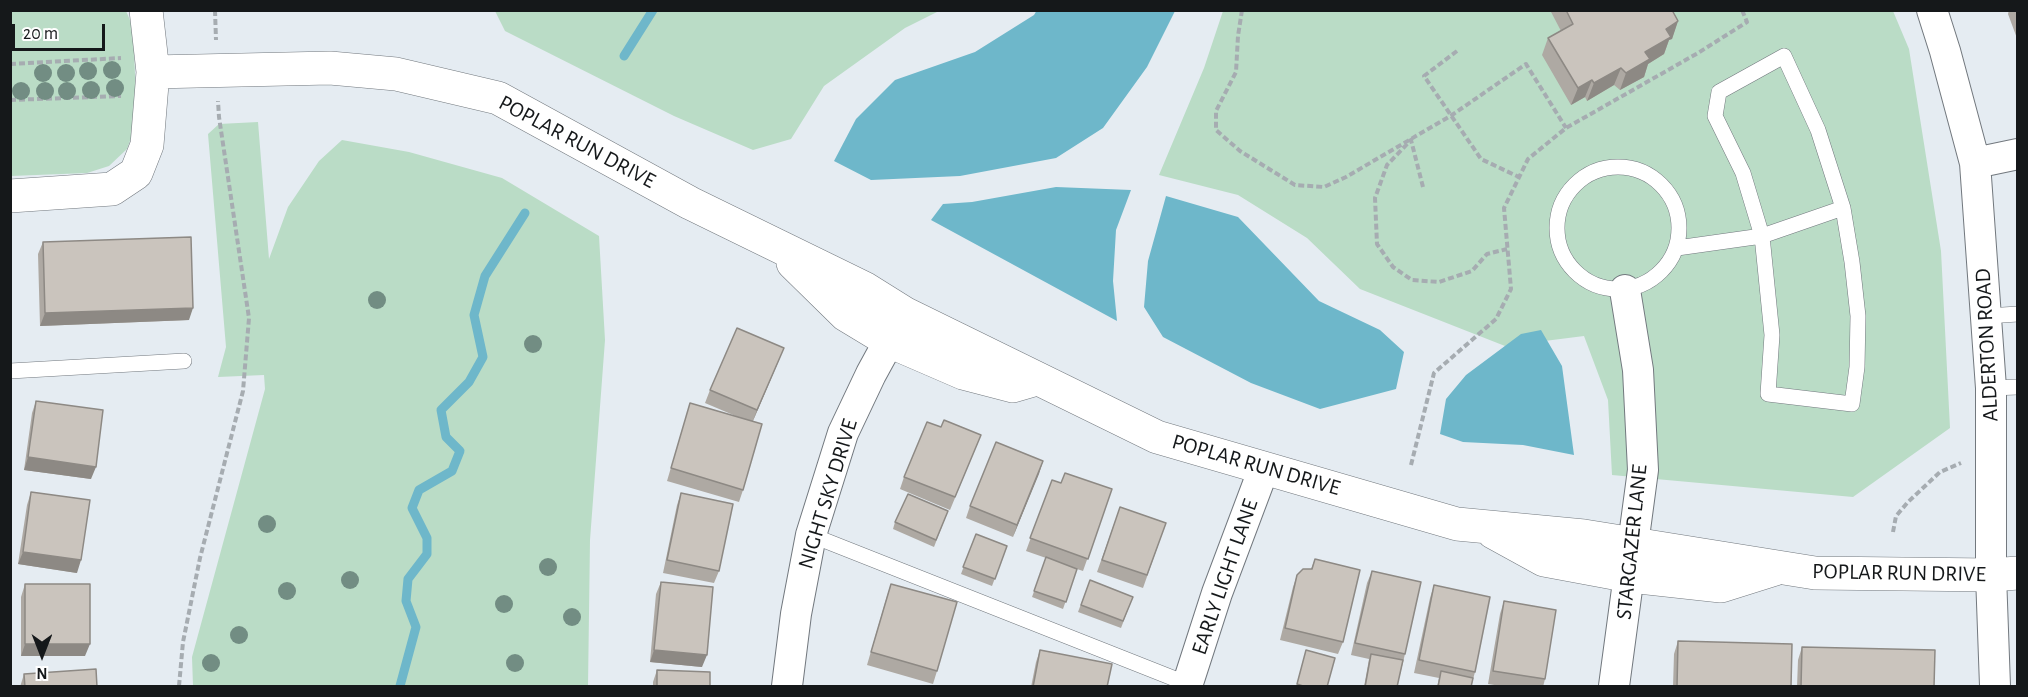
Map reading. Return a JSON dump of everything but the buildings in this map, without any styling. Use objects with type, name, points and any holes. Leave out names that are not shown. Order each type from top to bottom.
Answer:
[{"type":"street","points":[[10,196],[112,189],[136,172],[147,145],[153,72],[146,10]]},
{"type":"street","name":"ALDERTON ROAD","points":[[1932,10],[1975,163],[1987,316],[2004,388],[2004,574],[1995,687]]},
{"type":"street","name":"POPLAR RUN DRIVE","points":[[153,72],[341,69],[396,74],[498,98],[690,203],[775,244],[846,315],[896,327],[963,373],[1012,386],[1040,379],[1157,437],[1457,524],[1584,536],[1815,573],[2004,574]]},
{"type":"street","points":[[1975,163],[2018,154]]},
{"type":"street","name":"STARGAZER LANE","points":[[1614,687],[1643,470],[1638,370],[1625,290]]},
{"type":"street","name":"NIGHT SKY DRIVE","points":[[787,687],[796,614],[811,535],[843,433],[896,327]]},
{"type":"street","name":"EARLY LIGHT LANE","points":[[1189,686],[1217,593],[1264,468]]},
{"type":"street","name":"POPLAR RUN DRIVE","points":[[1481,526],[1544,560],[1630,576],[1721,586],[1781,567]]},
{"type":"lane","points":[[1784,56],[1818,130],[1843,208],[1858,316],[1857,367],[1852,404],[1768,394],[1772,335],[1762,236],[1743,173],[1714,116],[1719,92],[1784,56]]},
{"type":"lane","points":[[1607,167],[1629,167],[1648,175],[1665,188],[1676,206],[1680,227],[1677,248],[1669,264],[1657,276],[1642,285],[1625,290],[1604,289],[1584,281],[1569,266],[1559,248],[1556,227],[1560,206],[1571,188],[1587,174],[1607,167]]},
{"type":"lane","points":[[1677,248],[1762,236],[1843,208]]},
{"type":"lane","points":[[1987,316],[2018,314]]},
{"type":"lane","points":[[10,371],[184,362]]},
{"type":"lane","points":[[811,535],[1189,686]]},
{"type":"path","points":[[215,10],[216,29]]},
{"type":"path","points":[[1242,10],[1236,72],[1216,111],[1216,130],[1240,151],[1295,185],[1324,187],[1346,177],[1452,115],[1526,64],[1566,128]]},
{"type":"path","points":[[1411,465],[1434,373],[1496,319],[1510,289],[1504,208],[1528,159],[1566,128],[1698,53],[1747,22],[1742,10]]},
{"type":"path","points":[[1457,51],[1424,76],[1481,159],[1520,177]]},
{"type":"path","points":[[10,64],[124,58]]},
{"type":"path","points":[[10,100],[124,96]]},
{"type":"path","points":[[179,687],[183,642],[200,558],[243,391],[249,318],[219,117]]},
{"type":"path","points":[[1411,140],[1423,187]]},
{"type":"path","points":[[1411,140],[1387,165],[1375,198],[1377,244],[1393,267],[1412,280],[1439,282],[1472,271],[1487,254],[1506,249]]},
{"type":"path","points":[[1893,532],[1896,516],[1908,502],[1940,472],[1961,463]]},
{"type":"green space","points":[[10,11],[126,11],[133,27],[137,122],[127,149],[109,166],[87,173],[11,176]]},
{"type":"green space","points":[[495,11],[939,11],[905,28],[824,86],[791,139],[753,150],[674,116],[505,31]]},
{"type":"green space","points":[[1223,11],[1893,11],[1909,49],[1941,251],[1950,428],[1853,497],[1612,475],[1608,400],[1584,336],[1505,346],[1360,289],[1307,238],[1238,195],[1159,175],[1204,68]]},
{"type":"green space","points":[[258,122],[269,259],[288,207],[319,161],[342,140],[409,152],[502,178],[599,236],[605,340],[590,540],[588,686],[193,686],[192,657],[265,389],[264,375],[218,377],[226,347],[208,134],[219,124]]},
{"type":"water","points":[[1037,10],[1175,11],[1147,67],[1103,128],[1056,158],[960,176],[871,180],[834,161],[856,119],[895,80],[975,52],[1034,15]]},
{"type":"water","points":[[1056,187],[1131,190],[1116,230],[1113,281],[1117,321],[931,220],[943,204],[972,202]]},
{"type":"water","points":[[1166,196],[1238,217],[1319,301],[1380,330],[1404,352],[1396,389],[1320,409],[1251,383],[1163,337],[1144,307],[1148,261]]},
{"type":"water","points":[[1541,330],[1562,366],[1574,455],[1523,445],[1463,442],[1440,434],[1446,399],[1466,375],[1521,334]]},
{"type":"waterway","points":[[624,56],[653,10]]},
{"type":"waterway","points":[[400,686],[416,627],[406,601],[408,579],[427,554],[427,538],[412,508],[419,490],[452,471],[460,451],[446,437],[441,410],[469,382],[483,357],[474,315],[485,276],[525,213]]}]
